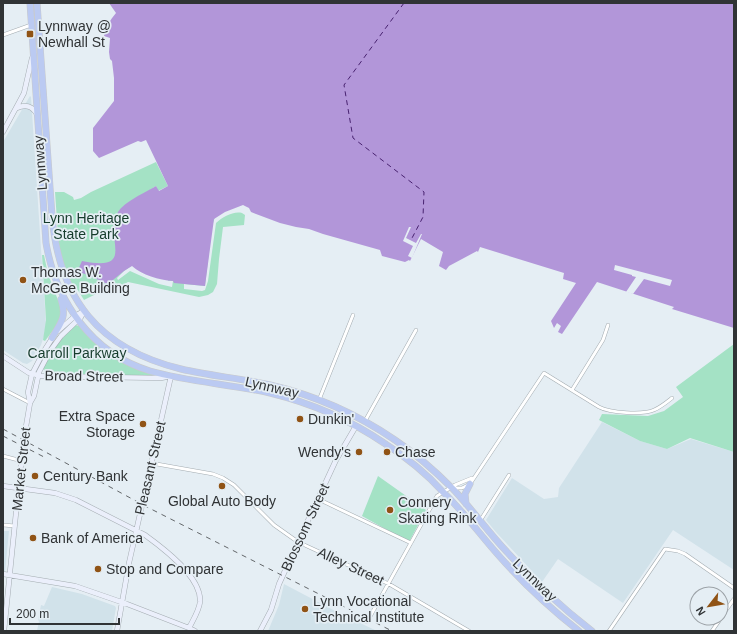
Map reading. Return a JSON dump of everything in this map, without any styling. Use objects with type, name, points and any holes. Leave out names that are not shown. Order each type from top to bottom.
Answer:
[{"type":"highway","name":"Lynnway","points":[[30,3],[45,236],[54,277],[74,320],[118,356],[142,368],[171,376],[247,389],[283,397],[314,407],[356,426],[400,454],[425,474],[444,492],[523,581],[579,631]]},
{"type":"highway","name":"Lynnway","points":[[37,3],[55,244],[64,276],[73,295],[84,311],[99,328],[128,350],[151,360],[184,370],[270,385],[319,400],[362,420],[389,436],[410,451],[452,488],[480,522],[530,577],[554,600],[592,631]]},
{"type":"highway","points":[[52,338],[63,319],[64,312],[54,277]]},
{"type":"highway","points":[[356,426],[362,420]]},
{"type":"highway","points":[[466,505],[465,496],[471,481]]},
{"type":"main road","points":[[3,132],[25,91],[33,49]]},
{"type":"main road","points":[[17,108],[25,105],[32,108],[37,114]]},
{"type":"main road","points":[[39,366],[52,338],[84,311]]},
{"type":"main road","points":[[39,366],[55,342],[74,320]]},
{"type":"main road","name":"Broad Street","points":[[3,356],[32,374],[38,376],[160,378],[171,376]]},
{"type":"main road","name":"Market Street","points":[[4,631],[22,461],[30,403],[28,394],[32,374],[39,366]]},
{"type":"main road","name":"Market Street","points":[[30,403],[34,396],[39,366]]},
{"type":"main road","name":"Pleasant Street","points":[[116,631],[136,531],[171,376]]},
{"type":"main road","name":"Blossom Street","points":[[260,631],[271,610],[279,584],[318,499],[337,459],[356,426]]},
{"type":"main road","points":[[3,486],[49,491],[68,497],[144,535],[162,548],[182,566],[192,578],[198,591],[200,602],[198,611],[189,629]]},
{"type":"main road","points":[[3,574],[67,584],[122,602],[195,631]]},
{"type":"street","points":[[26,3],[30,11]]},
{"type":"street","points":[[3,35],[31,25]]},
{"type":"street","points":[[319,400],[352,315]]},
{"type":"street","points":[[572,390],[603,340],[608,325]]},
{"type":"street","points":[[362,420],[416,330]]},
{"type":"street","points":[[452,488],[461,489],[471,481],[544,372],[601,408],[609,411],[647,412],[659,408],[672,398]]},
{"type":"street","points":[[3,389],[30,403]]},
{"type":"street","points":[[3,456],[22,461]]},
{"type":"street","name":"Alley Street","points":[[151,463],[213,474],[223,478],[234,485],[274,525],[298,542],[389,584],[469,631]]},
{"type":"street","points":[[480,522],[509,475]]},
{"type":"street","points":[[367,622],[436,497],[455,485],[471,481]]},
{"type":"street","points":[[318,499],[411,543]]},
{"type":"street","points":[[3,525],[15,526]]},
{"type":"street","points":[[609,631],[666,549],[685,554],[734,588]]},
{"type":"shaded area","points":[[109,3],[734,3],[734,328],[672,309],[674,307],[597,282],[562,334],[558,332],[561,326],[557,323],[554,328],[551,321],[576,283],[563,279],[564,273],[480,247],[478,252],[477,251],[449,266],[446,270],[439,266],[443,252],[421,239],[410,261],[405,262],[382,256],[380,250],[309,229],[280,223],[251,212],[249,208],[243,205],[225,212],[214,219],[205,286],[174,283],[173,281],[162,280],[146,274],[132,266],[108,284],[77,272],[82,261],[99,263],[109,262],[114,257],[114,222],[121,208],[156,186],[159,191],[168,186],[146,140],[141,142],[138,141],[99,158],[93,151],[93,128],[114,101],[114,78],[112,61],[110,59],[109,52],[110,38],[104,36],[108,24],[116,13]]},
{"type":"shaded area","points":[[30,96],[46,324],[41,345],[32,361],[27,364],[3,350],[3,142]]},
{"type":"shaded area","points":[[602,422],[640,441],[667,449],[691,439],[734,452],[734,570],[673,530],[623,603],[558,559],[542,582],[495,531],[486,520],[512,478],[544,499],[558,497],[559,488]]},
{"type":"shaded area","points":[[3,531],[9,531],[5,572],[3,571]]},
{"type":"shaded area","name":"Lynn Vocational Technical Institute","points":[[284,584],[377,631],[268,631],[279,605]]},
{"type":"shaded area","points":[[52,587],[82,594],[115,606],[116,608],[112,631],[37,631],[41,605],[44,606]]},
{"type":"green space","name":"Lynn Heritage State Park","points":[[156,162],[168,186],[158,191],[156,186],[121,209],[131,266],[117,278],[118,280],[130,271],[159,284],[172,287],[173,281],[168,281],[172,267],[215,217],[212,226],[205,286],[184,284],[184,289],[205,290],[208,281],[216,223],[228,215],[242,213],[245,215],[244,225],[223,227],[217,284],[213,292],[199,297],[128,282],[109,293],[106,289],[84,300],[74,284],[72,284],[64,266],[59,249],[55,192],[64,192],[73,197],[74,200],[81,198]]},
{"type":"green space","name":"Carroll Parkway","points":[[42,255],[44,255],[48,274],[61,308],[60,321],[45,341],[43,340],[46,320]]},
{"type":"green space","name":"Carroll Parkway","points":[[75,325],[80,326],[100,347],[160,376],[45,373],[43,368],[53,350]]},
{"type":"green space","points":[[734,344],[734,452],[690,438],[667,449],[640,441],[599,420],[602,414],[648,416],[664,411],[683,397],[676,387]]},
{"type":"green space","points":[[378,476],[426,510],[409,542],[362,516]]},
{"type":"pier","points":[[409,227],[411,227],[406,238],[416,243],[422,234],[412,258],[408,256],[413,246],[403,241]]},
{"type":"pier","points":[[615,265],[672,280],[670,286],[644,279],[633,294],[626,292],[636,277],[614,270]]},
{"type":"ferry route","points":[[404,3],[344,85],[353,138],[424,192],[423,217],[411,240]]},
{"type":"railway","points":[[3,429],[147,507],[392,631]]},
{"type":"railway","points":[[3,436],[46,458]]},
{"type":"place","name":"Lynnway @ Newhall St","points":[[30,34]]},
{"type":"place","name":"Thomas W. McGee Building","points":[[23,280]]},
{"type":"place","name":"Dunkin'","points":[[300,419]]},
{"type":"place","name":"Extra Space Storage","points":[[143,424]]},
{"type":"place","name":"Wendy's","points":[[359,452]]},
{"type":"place","name":"Chase","points":[[387,452]]},
{"type":"place","name":"Century Bank","points":[[35,476]]},
{"type":"place","name":"Global Auto Body","points":[[222,486]]},
{"type":"place","name":"Connery Skating Rink","points":[[390,510]]},
{"type":"place","name":"Bank of America","points":[[33,538]]},
{"type":"place","name":"Stop and Compare","points":[[98,569]]},
{"type":"place","name":"Lynn Vocational Technical Institute","points":[[305,609]]}]
